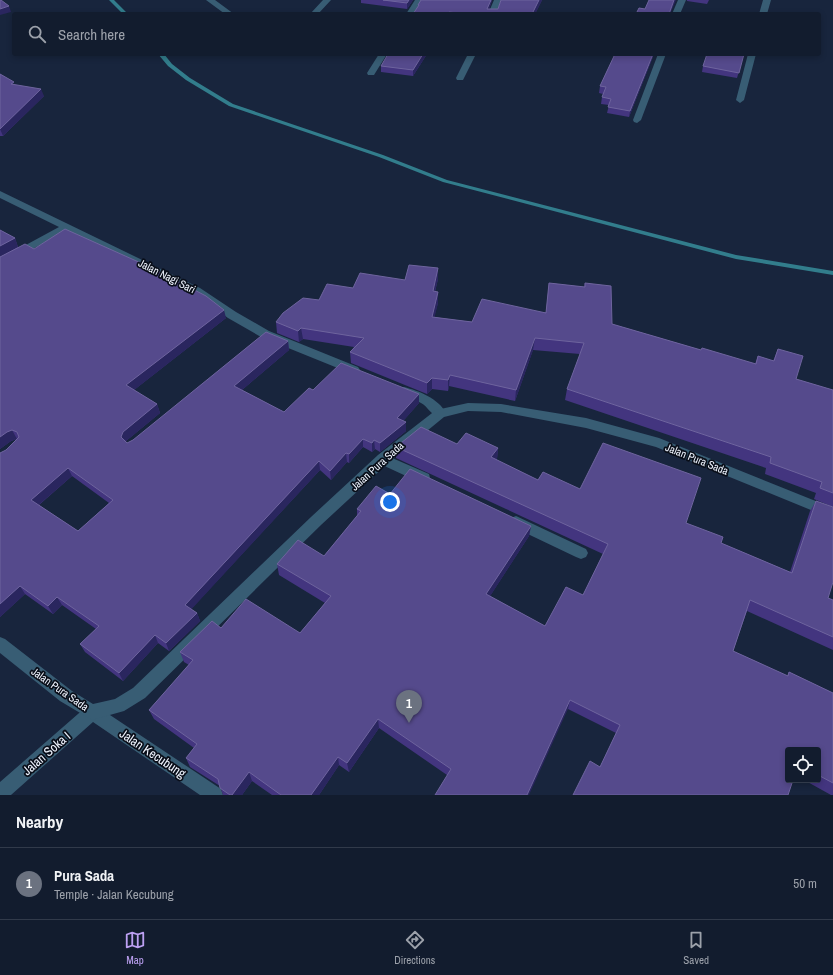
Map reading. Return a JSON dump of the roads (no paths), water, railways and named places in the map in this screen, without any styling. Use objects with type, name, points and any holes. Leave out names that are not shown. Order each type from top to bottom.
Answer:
[{"type":"street","points":[[210,0],[227,12]]},
{"type":"street","points":[[316,12],[327,0]]},
{"type":"street","points":[[411,12],[419,0]]},
{"type":"street","points":[[493,12],[498,0]]},
{"type":"street","points":[[677,12],[682,0]]},
{"type":"street","points":[[764,12],[767,0]]},
{"type":"street","points":[[371,73],[382,56]]},
{"type":"street","points":[[460,78],[471,56]]},
{"type":"street","points":[[637,120],[661,56]]},
{"type":"street","points":[[740,100],[751,56]]},
{"type":"street","name":"Jalan Nagi Sari","points":[[0,194],[196,290],[232,315],[265,334],[360,373]]},
{"type":"street","points":[[0,263],[66,227]]},
{"type":"street","points":[[253,344],[265,334]]},
{"type":"street","points":[[397,388],[426,400],[440,413]]},
{"type":"street","name":"Jalan Pura Sada","points":[[0,644],[66,696],[92,712],[118,706],[139,693],[383,458],[440,413],[468,407],[501,408],[586,423],[659,443],[833,514]]},
{"type":"street","points":[[383,458],[433,482]]},
{"type":"street","points":[[503,516],[581,553]]},
{"type":"street","name":"Jalan Soka I","points":[[0,793],[92,712]]},
{"type":"street","name":"Jalan Kecubung","points":[[92,712],[215,795]]},
{"type":"waterway","points":[[111,0],[124,12]]},
{"type":"waterway","points":[[163,56],[170,65],[188,79],[231,105],[381,156],[445,181],[736,257],[833,273]]},
{"type":"place","name":"Pura Sada","points":[[409,723]]}]
